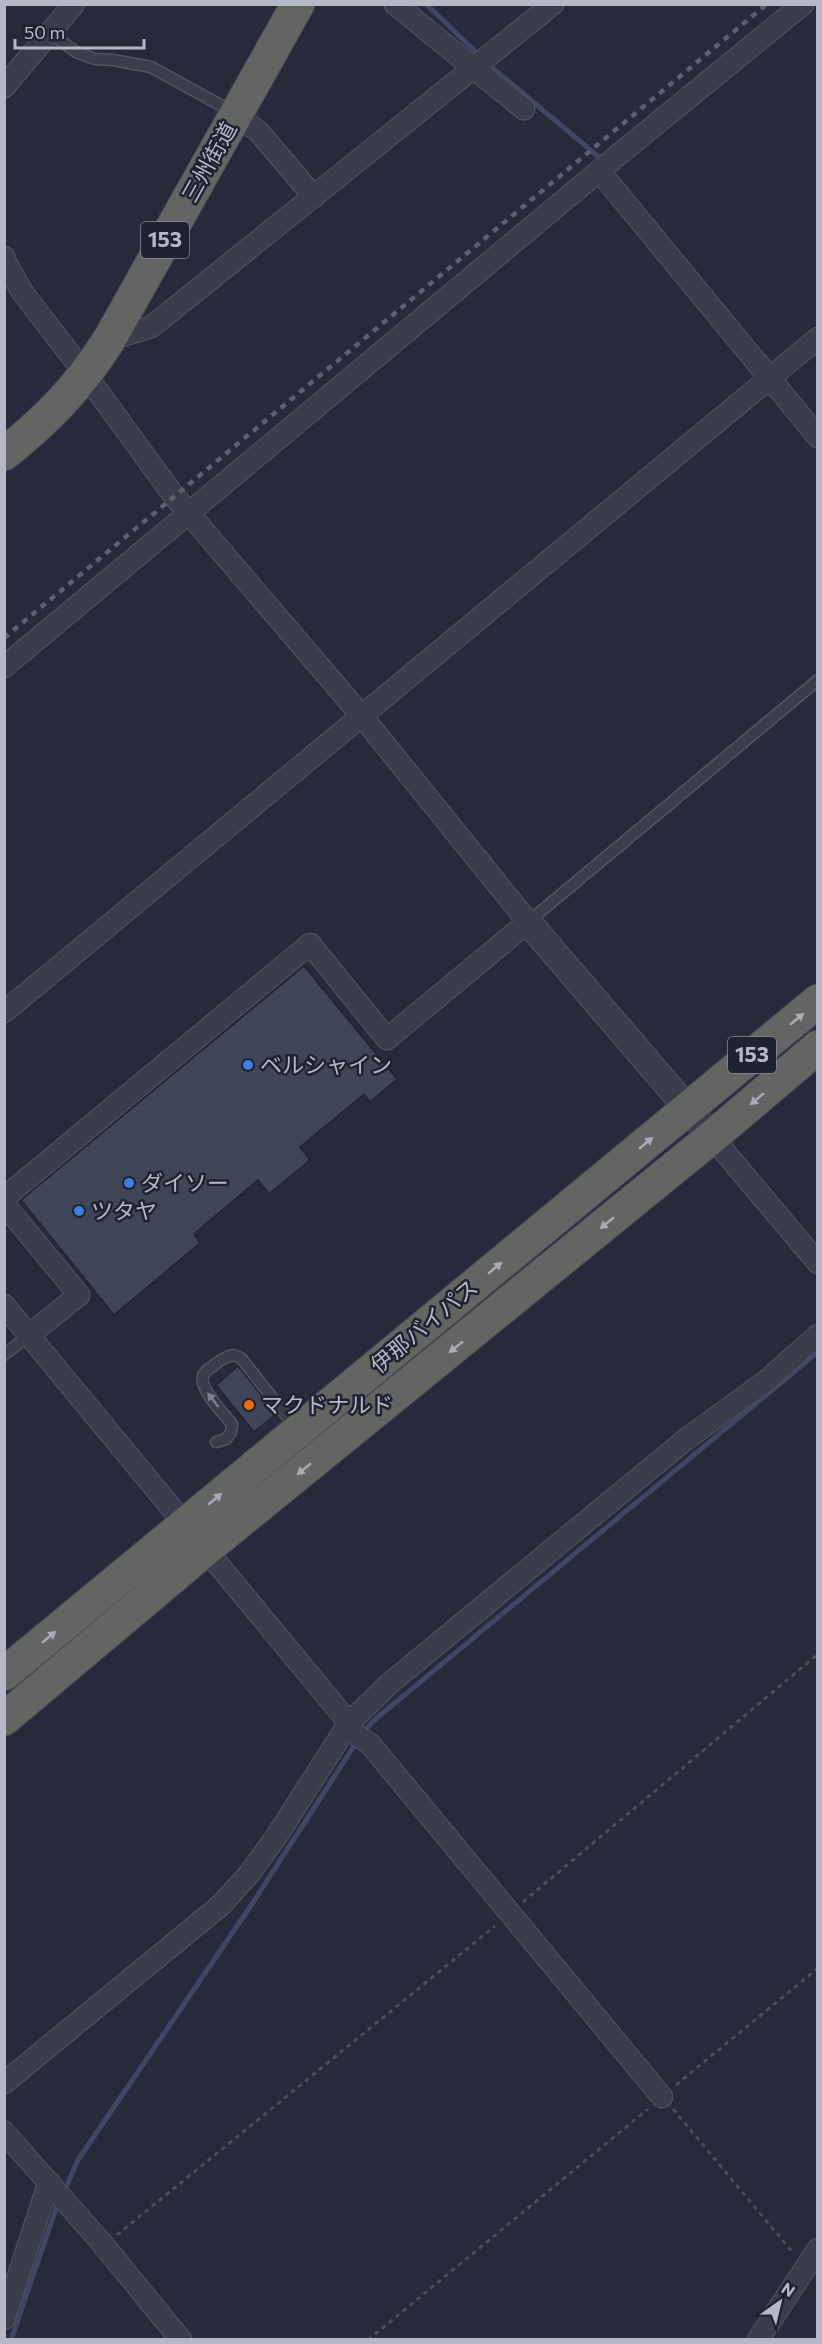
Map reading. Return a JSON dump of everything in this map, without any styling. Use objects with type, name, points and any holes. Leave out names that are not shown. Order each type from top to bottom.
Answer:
[{"type":"highway","name":"三州街道","points":[[4,454],[39,426],[68,396],[86,375],[109,340],[298,4]]},
{"type":"highway","name":"伊那バイパス","points":[[4,1674],[818,1002]]},
{"type":"highway","name":"伊那バイパス","points":[[4,1719],[206,1549],[712,1137],[818,1047]]},
{"type":"street","points":[[4,87],[74,4]]},
{"type":"street","points":[[395,4],[481,64],[524,109]]},
{"type":"street","points":[[109,340],[151,327],[554,4]]},
{"type":"street","points":[[4,667],[803,4]]},
{"type":"street","points":[[236,114],[259,132],[314,197]]},
{"type":"street","points":[[600,172],[818,437]]},
{"type":"street","points":[[4,257],[23,293],[188,513],[361,715],[528,922],[818,1263]]},
{"type":"street","points":[[4,1012],[818,338]]},
{"type":"street","points":[[4,1198],[310,944],[387,1039],[528,922]]},
{"type":"street","points":[[4,1204],[79,1295],[30,1335]]},
{"type":"street","points":[[4,1305],[662,2097]]},
{"type":"street","points":[[4,2084],[221,1905],[249,1874],[358,1733],[389,1684],[685,1440],[766,1381],[818,1335]]},
{"type":"street","points":[[4,2132],[101,2242],[181,2340]]},
{"type":"street","points":[[4,2319],[51,2185]]},
{"type":"street","points":[[758,2340],[818,2249]]},
{"type":"lane","points":[[50,33],[76,52],[95,59],[113,60],[150,68],[236,114]]},
{"type":"lane","points":[[528,922],[818,680]]},
{"type":"lane","points":[[4,1356],[30,1335]]},
{"type":"lane","points":[[216,1442],[226,1439],[231,1432],[232,1424],[206,1391],[202,1376],[223,1358],[233,1354],[241,1358],[298,1430]]},
{"type":"path","points":[[101,2242],[113,2238],[510,1914],[818,1654]]},
{"type":"path","points":[[368,2340],[818,1968]]},
{"type":"path","points":[[662,2097],[805,2268]]},
{"type":"building","points":[[304,966],[397,1079],[370,1102],[364,1094],[300,1147],[310,1160],[269,1194],[258,1180],[194,1234],[200,1243],[114,1315],[21,1200]]},
{"type":"building","points":[[238,1366],[276,1414],[254,1432],[216,1385]]},
{"type":"waterway","points":[[426,4],[481,57]]},
{"type":"waterway","points":[[488,64],[601,159]]},
{"type":"waterway","points":[[364,1733],[372,1722],[818,1352]]},
{"type":"waterway","points":[[64,2192],[78,2160],[252,1904],[358,1740]]},
{"type":"waterway","points":[[11,2340],[58,2203]]},
{"type":"railway","points":[[4,638],[767,4]]},
{"type":"place","name":"ベルシャイン","points":[[248,1065]]},
{"type":"place","name":"ダイソー","points":[[129,1183]]},
{"type":"place","name":"ツタヤ","points":[[79,1211]]},
{"type":"place","name":"マクドナルド","points":[[249,1405]]}]
